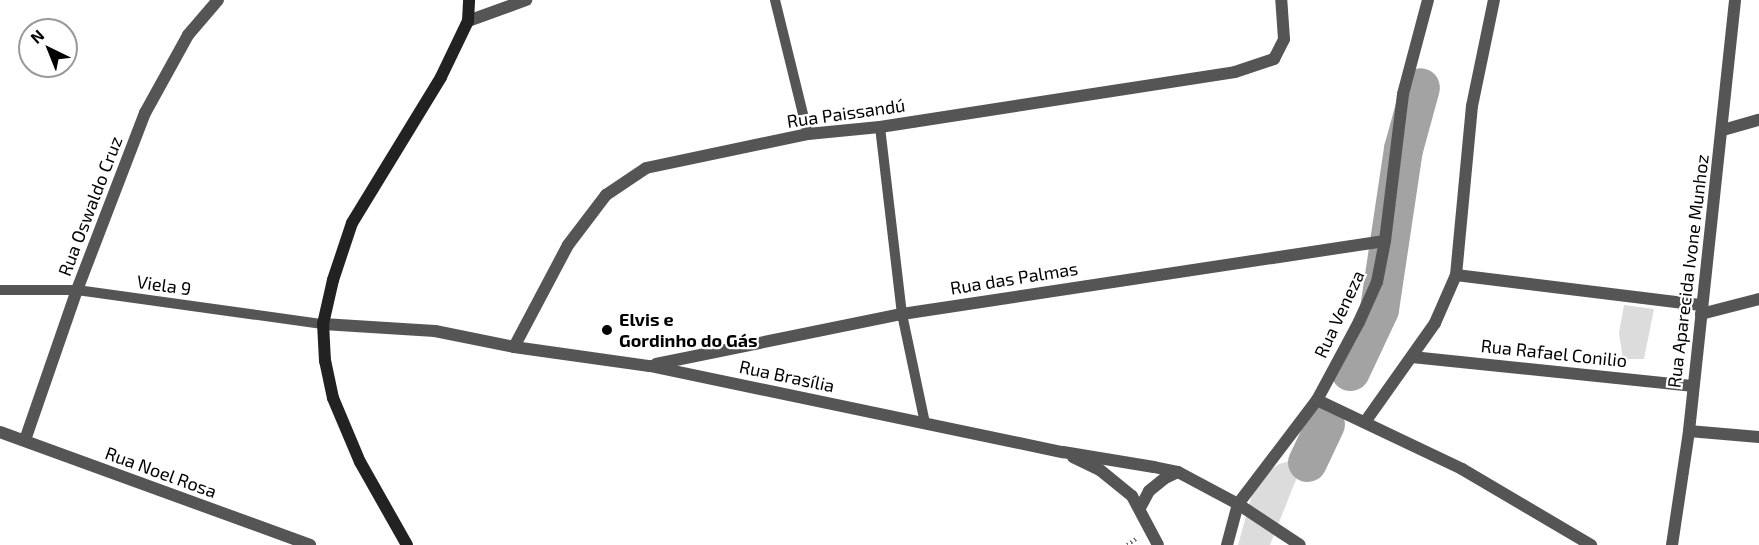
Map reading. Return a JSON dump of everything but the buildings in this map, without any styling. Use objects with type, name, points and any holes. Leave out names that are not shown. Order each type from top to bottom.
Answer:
[{"type":"main road","points":[[407,545],[360,462],[333,398],[325,361],[323,324],[333,280],[352,223],[441,77],[468,21],[469,0]]},
{"type":"street","name":"Rua Oswaldo Cruz","points":[[25,441],[77,290],[145,113],[188,35],[218,0]]},
{"type":"street","points":[[468,21],[526,0]]},
{"type":"street","name":"Rua Paissandú","points":[[514,347],[568,245],[606,195],[646,168],[808,134],[880,127],[1235,72],[1274,58],[1284,39],[1281,0]]},
{"type":"street","name":"Rua Veneza","points":[[1227,545],[1238,504],[1260,472],[1317,400],[1359,322],[1377,282],[1385,241],[1403,94],[1428,0]]},
{"type":"street","points":[[1365,422],[1435,323],[1456,275],[1472,106],[1494,0]]},
{"type":"street","name":"Rua Aparecida Ivone Munhoz","points":[[1672,545],[1689,431],[1692,386],[1723,130],[1735,0]]},
{"type":"street","points":[[1723,130],[1759,120]]},
{"type":"street","name":"Rua das Palmas","points":[[650,366],[902,314],[1385,241]]},
{"type":"street","points":[[1456,275],[1701,310],[1759,300]]},
{"type":"street","name":"Rua Brasília","points":[[323,324],[435,332],[514,347],[650,366],[1064,452],[1178,472],[1238,504],[1300,545]]},
{"type":"street","name":"Rua Rafael Conilio","points":[[1412,357],[1692,386]]},
{"type":"street","points":[[1317,400],[1462,469],[1592,545]]},
{"type":"street","points":[[1689,431],[1759,437]]},
{"type":"street","name":"Rua Noel Rosa","points":[[0,432],[310,545]]},
{"type":"street","name":"Rua Brasília","points":[[1064,452],[1115,480],[1140,508],[1158,545]]},
{"type":"street","points":[[1140,508],[1149,491],[1165,478],[1178,472]]},
{"type":"lane","points":[[775,0],[808,134]]},
{"type":"lane","points":[[880,127],[902,314],[925,423]]},
{"type":"lane","name":"Viela 9","points":[[0,290],[77,290],[323,324]]},
{"type":"shaded area","points":[[1624,305],[1654,309],[1644,359],[1623,359],[1619,333]]},
{"type":"shaded area","points":[[1305,457],[1270,545],[1238,545],[1256,480],[1279,464]]},
{"type":"waterway","points":[[1350,371],[1379,309],[1403,149],[1420,87]]},
{"type":"waterway","points":[[1307,462],[1325,424]]},
{"type":"place","name":"Elvis e Gordinho do Gás","points":[[607,330]]}]
